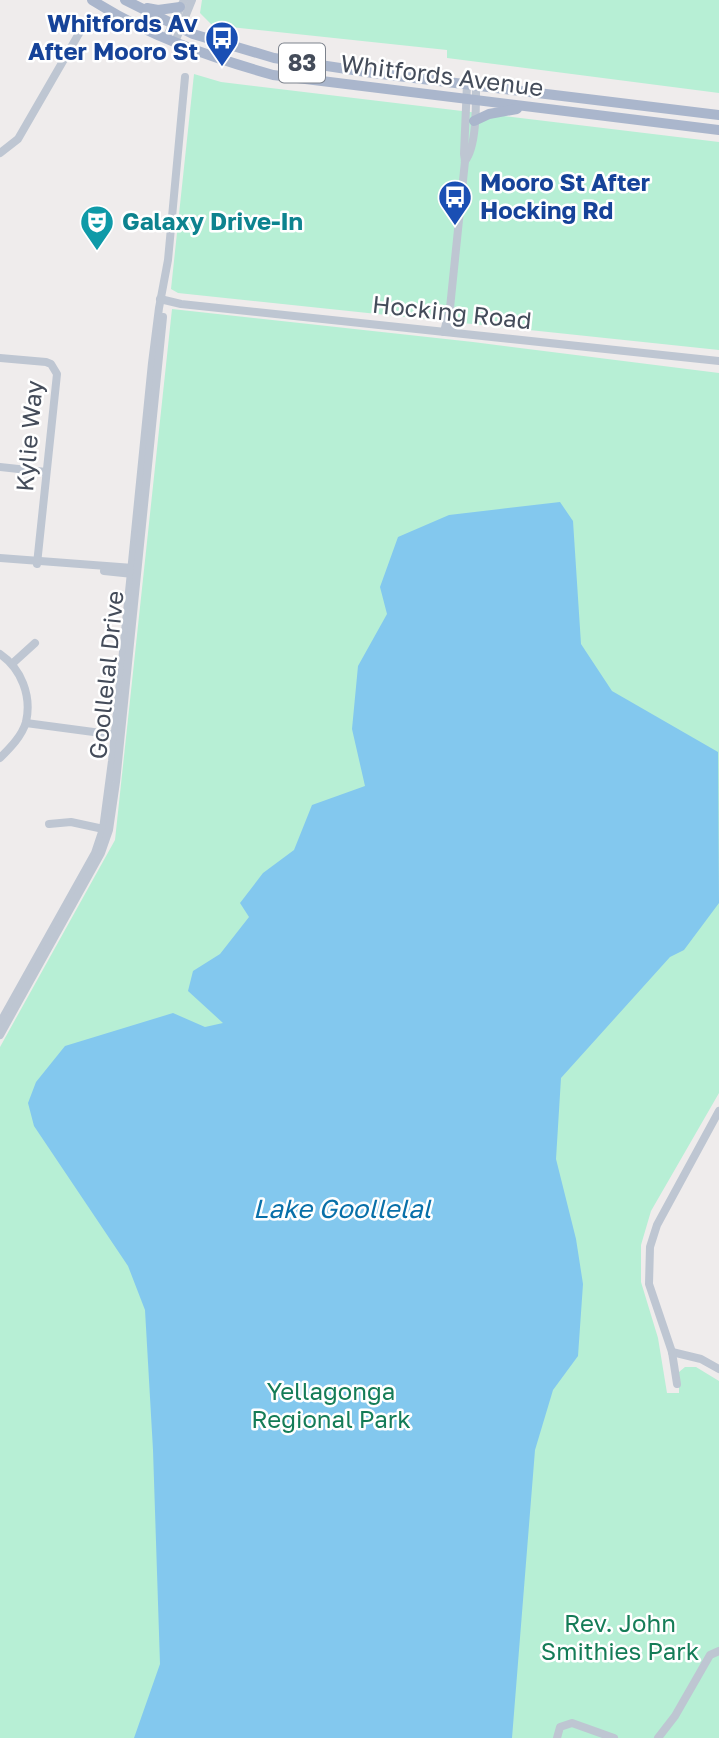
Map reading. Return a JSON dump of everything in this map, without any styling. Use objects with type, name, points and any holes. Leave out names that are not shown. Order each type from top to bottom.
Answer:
[{"type":"main road","name":"Whitfords Avenue","points":[[92,0],[136,25],[170,40],[217,59],[273,75],[719,130]]},
{"type":"main road","name":"Whitfords Avenue","points":[[125,0],[176,27],[274,58],[373,73],[719,115]]},
{"type":"main road","points":[[136,7],[158,10],[182,4]]},
{"type":"main road","points":[[474,121],[489,114],[528,107]]},
{"type":"street","points":[[170,40],[192,0]]},
{"type":"street","points":[[176,27],[182,4]]},
{"type":"street","points":[[0,153],[18,139],[81,30]]},
{"type":"street","name":"Goollelal Drive","points":[[0,1031],[106,829],[185,78]]},
{"type":"street","points":[[447,332],[466,161],[464,154],[471,84]]},
{"type":"street","points":[[466,161],[469,157],[474,121],[471,100]]},
{"type":"street","name":"Hocking Road","points":[[163,300],[719,361]]},
{"type":"street","name":"Kylie Way","points":[[0,358],[46,362],[51,364],[57,373],[38,561]]},
{"type":"street","points":[[0,467],[46,472]]},
{"type":"street","points":[[0,560],[38,561],[133,571]]},
{"type":"street","points":[[13,663],[35,643]]},
{"type":"street","points":[[0,653],[13,663],[24,687],[26,723],[16,741],[0,758]]},
{"type":"street","points":[[26,723],[117,735]]},
{"type":"street","points":[[49,824],[71,822],[106,829]]},
{"type":"street","points":[[677,1384],[672,1352],[649,1284],[650,1247],[657,1225],[718,1113]]},
{"type":"street","points":[[672,1352],[701,1359],[719,1369]]},
{"type":"street","points":[[658,1738],[675,1716],[710,1655],[719,1651]]},
{"type":"street","points":[[557,1738],[560,1727],[572,1723],[614,1738]]},
{"type":"green space","points":[[202,0],[719,0],[719,93],[447,58],[447,50],[212,25],[200,13]]},
{"type":"green space","points":[[194,74],[221,82],[719,142],[719,350],[178,293],[171,289]]},
{"type":"green space","name":"Yellagonga Regional Park","points":[[172,309],[473,342],[719,373],[719,1093],[651,1211],[641,1245],[641,1282],[658,1338],[667,1393],[679,1393],[679,1372],[685,1367],[696,1367],[719,1381],[719,1738],[0,1738],[0,1047],[115,840]]},
{"type":"water","name":"Lake Goollelal","points":[[560,502],[573,521],[581,644],[612,691],[718,752],[719,903],[684,950],[670,957],[561,1078],[556,1159],[576,1239],[583,1284],[578,1356],[553,1390],[535,1450],[512,1738],[134,1738],[160,1664],[145,1310],[128,1266],[34,1126],[28,1103],[36,1082],[65,1046],[173,1013],[205,1027],[223,1023],[188,991],[193,971],[220,954],[249,917],[240,903],[263,873],[294,850],[312,805],[365,786],[352,729],[358,666],[387,614],[380,587],[398,537],[449,515]]},
{"type":"place","name":"Whitfords Av After Mooro St","points":[[222,68]]},
{"type":"place","name":"Mooro St After Hocking Rd","points":[[455,227]]},
{"type":"place","name":"Galaxy Drive-In","points":[[97,252]]},
{"type":"park label","name":"Rev. John Smithies Park","points":[[620,1638]]}]
